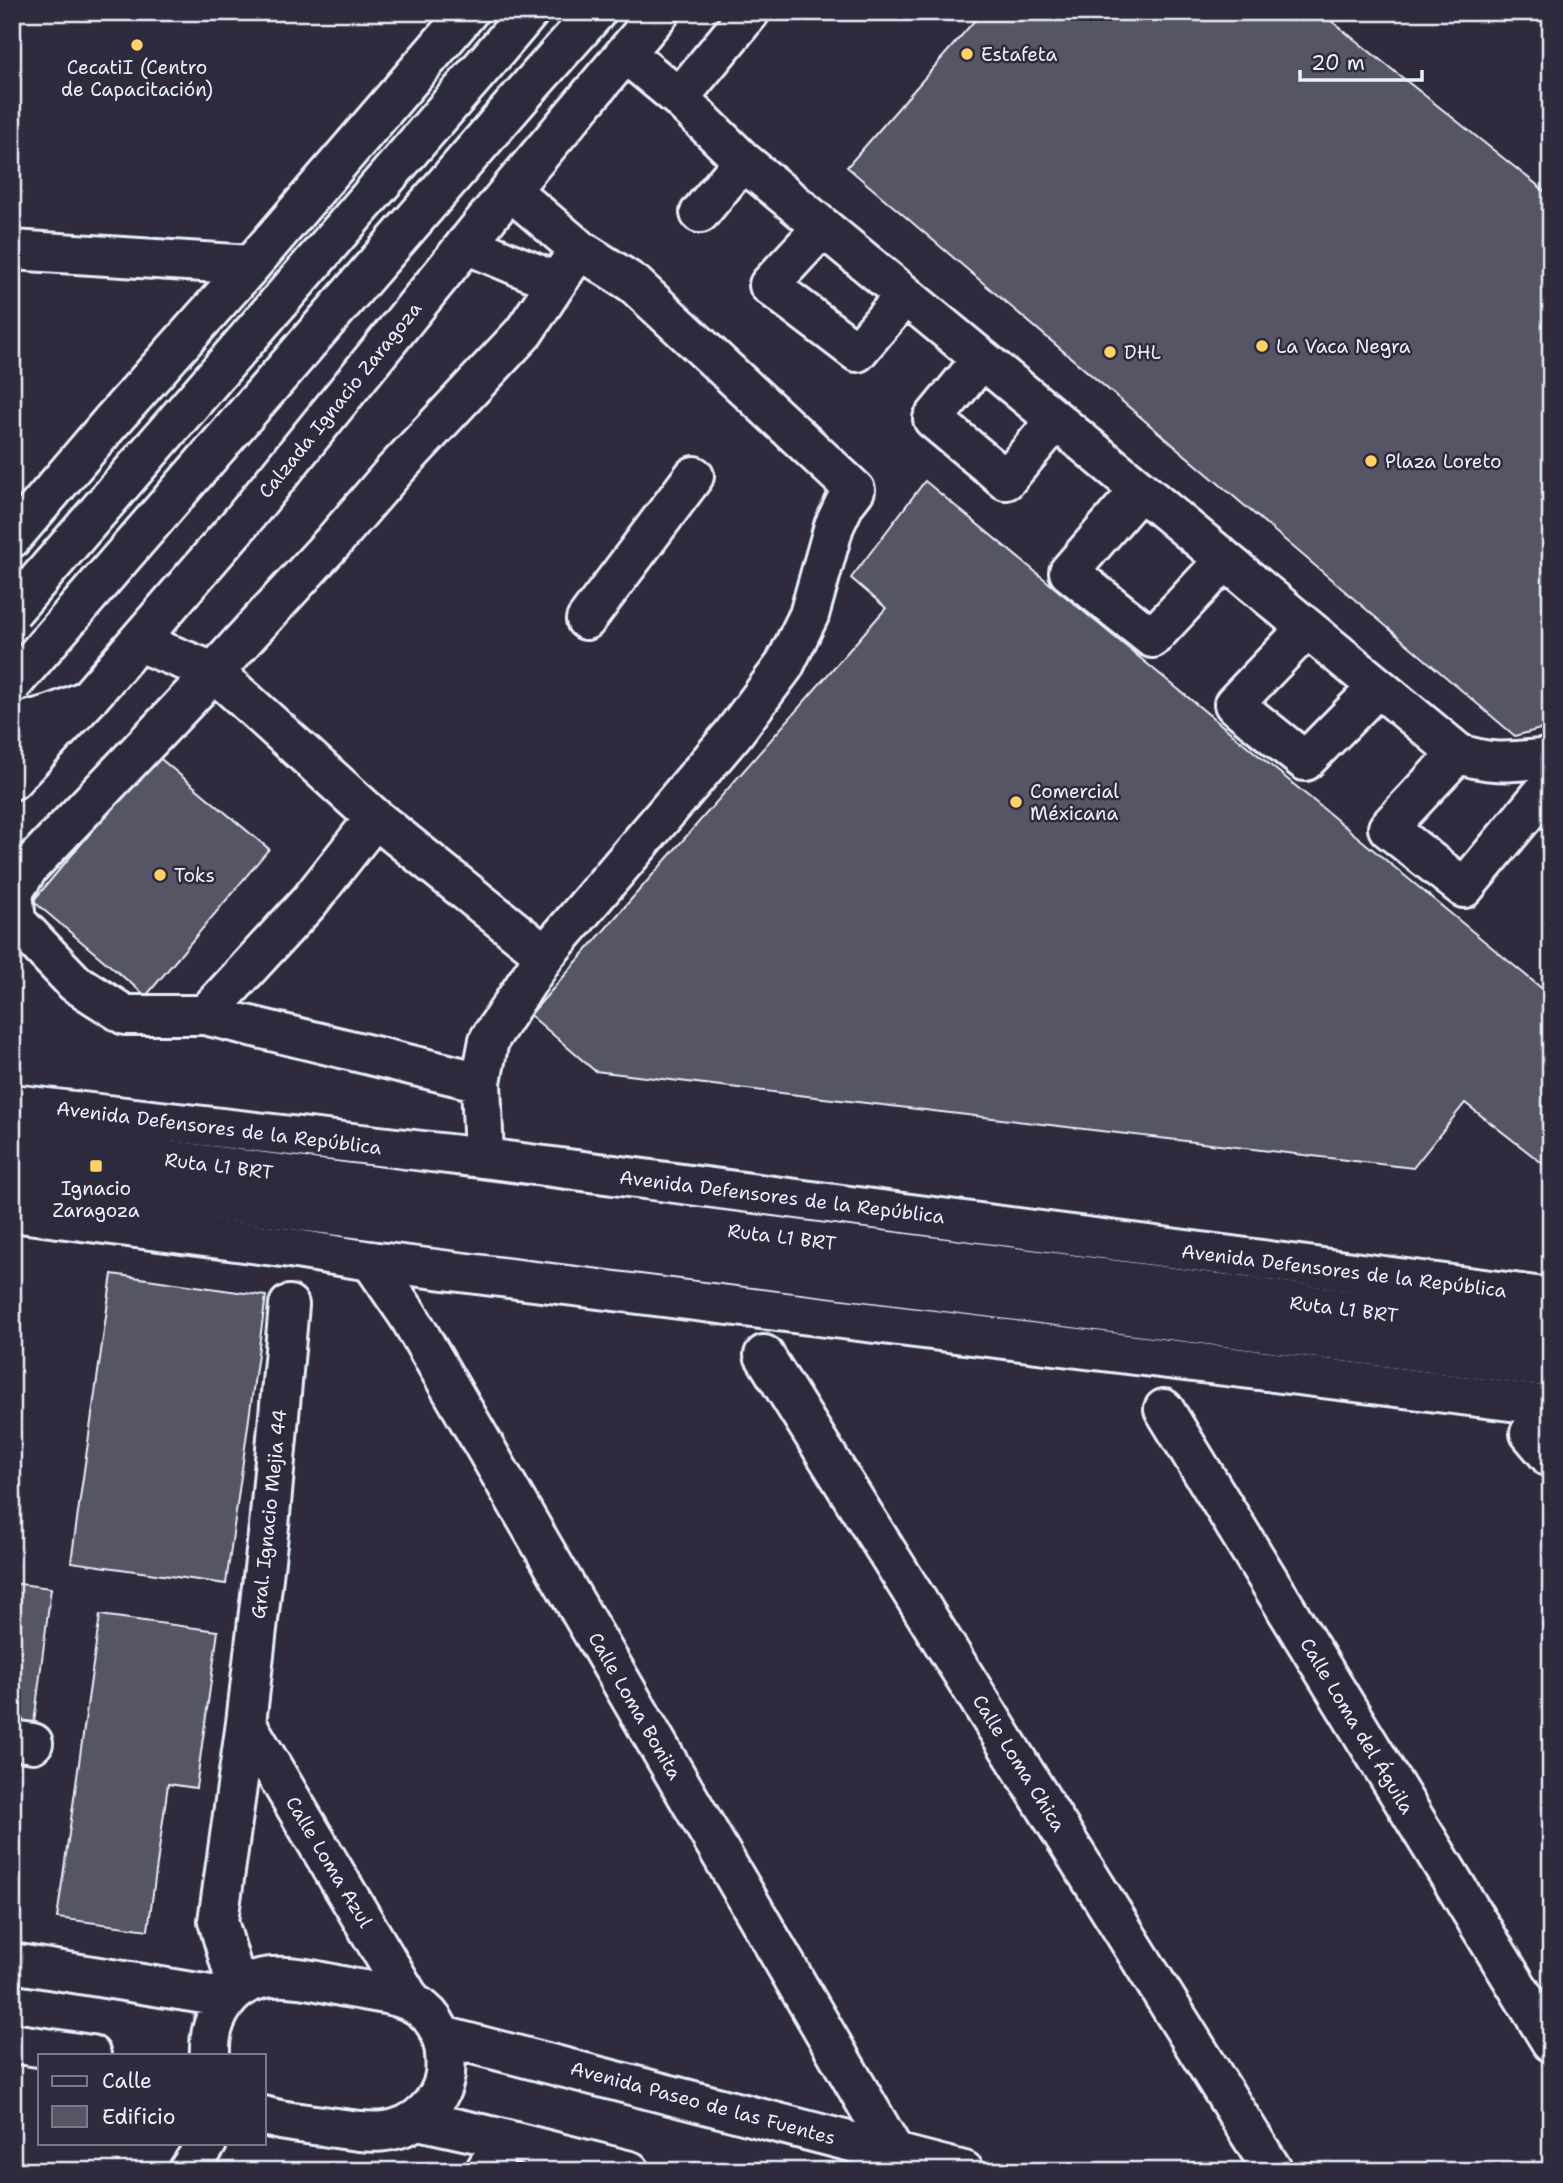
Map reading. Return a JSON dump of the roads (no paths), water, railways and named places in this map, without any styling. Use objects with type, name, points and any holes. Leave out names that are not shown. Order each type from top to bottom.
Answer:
[{"type":"main road","points":[[12,538],[468,12]]},
{"type":"main road","points":[[12,611],[529,12]]},
{"type":"main road","points":[[12,684],[596,12]]},
{"type":"main road","name":"Calzada Ignacio Zaragoza","points":[[12,780],[88,699],[242,521],[510,190],[660,12]]},
{"type":"main road","points":[[679,98],[750,12]]},
{"type":"main road","points":[[626,54],[679,98],[743,160],[1458,752],[1476,760],[1495,763],[1551,758]]},
{"type":"main road","points":[[700,213],[743,160]]},
{"type":"main road","points":[[484,1158],[481,1082],[489,1040],[545,955],[733,734],[784,666],[809,615],[834,526],[855,490],[634,284],[579,249],[510,190]]},
{"type":"main road","points":[[823,227],[769,285],[857,352],[905,295]]},
{"type":"main road","points":[[466,244],[556,282]]},
{"type":"main road","points":[[481,1082],[205,1015],[125,1015],[75,983],[16,921],[13,892],[29,867],[214,672],[524,332],[579,249]]},
{"type":"main road","points":[[12,250],[251,265]]},
{"type":"main road","points":[[982,359],[933,419],[1006,480],[1056,420]]},
{"type":"main road","points":[[586,620],[694,476]]},
{"type":"main road","points":[[1140,490],[1069,572],[1152,639],[1225,560]]},
{"type":"main road","points":[[1307,628],[1234,704],[1305,761],[1378,687]]},
{"type":"main road","points":[[138,642],[214,672],[375,818],[545,955]]},
{"type":"main road","points":[[12,720],[53,714],[88,699]]},
{"type":"main road","points":[[1458,752],[1388,828],[1464,888],[1551,783]]},
{"type":"main road","points":[[205,1015],[309,902],[375,818]]},
{"type":"main road","name":"Avenida Defensores de la República","points":[[13,1113],[484,1158],[1551,1298]]},
{"type":"main road","name":"Ruta L1 BRT","points":[[13,1113],[1551,1335]]},
{"type":"main road","name":"Ruta L1 BRT","points":[[12,1175],[1551,1368]]},
{"type":"main road","points":[[13,1217],[290,1248],[1544,1432]]},
{"type":"main road","name":"Calle Loma Bonita","points":[[372,1261],[408,1315],[895,2153]]},
{"type":"main road","name":"Gral. Ignacio Mejia 44","points":[[233,1994],[218,1921],[246,1723],[269,1526],[289,1305]]},
{"type":"main road","name":"Calle Loma Chica","points":[[764,1355],[1273,2171]]},
{"type":"main road","name":"Calle Loma del Águila","points":[[1164,1409],[1551,2042]]},
{"type":"main road","name":"Calle Loma Azul","points":[[246,1723],[411,2001],[429,2016],[442,2036]]},
{"type":"main road","points":[[12,1963],[233,1994]]},
{"type":"main road","points":[[210,2054],[209,2039],[216,2017],[233,1994],[247,1984],[270,1977],[293,1978],[411,2001]]},
{"type":"main road","points":[[266,2117],[373,2133],[396,2130],[418,2120],[435,2103],[444,2082],[447,2059],[442,2036]]},
{"type":"main road","name":"Avenida Paseo de las Fuentes","points":[[442,2036],[964,2171]]},
{"type":"main road","points":[[12,2042],[85,2054]]},
{"type":"main road","points":[[418,2120],[497,2157],[630,2171]]},
{"type":"main road","points":[[188,2171],[206,2144]]},
{"type":"place","name":"CecatiI (Centro de Capacitación)","points":[[137,45]]},
{"type":"place","name":"Estafeta","points":[[967,54]]},
{"type":"place","name":"La Vaca Negra","points":[[1262,346]]},
{"type":"place","name":"DHL","points":[[1110,352]]},
{"type":"place","name":"Plaza Loreto","points":[[1371,461]]},
{"type":"place","name":"Comercial Méxicana","points":[[1016,802]]},
{"type":"place","name":"Toks","points":[[160,875]]},
{"type":"place","name":"Ignacio Zaragoza","points":[[96,1166]]}]
